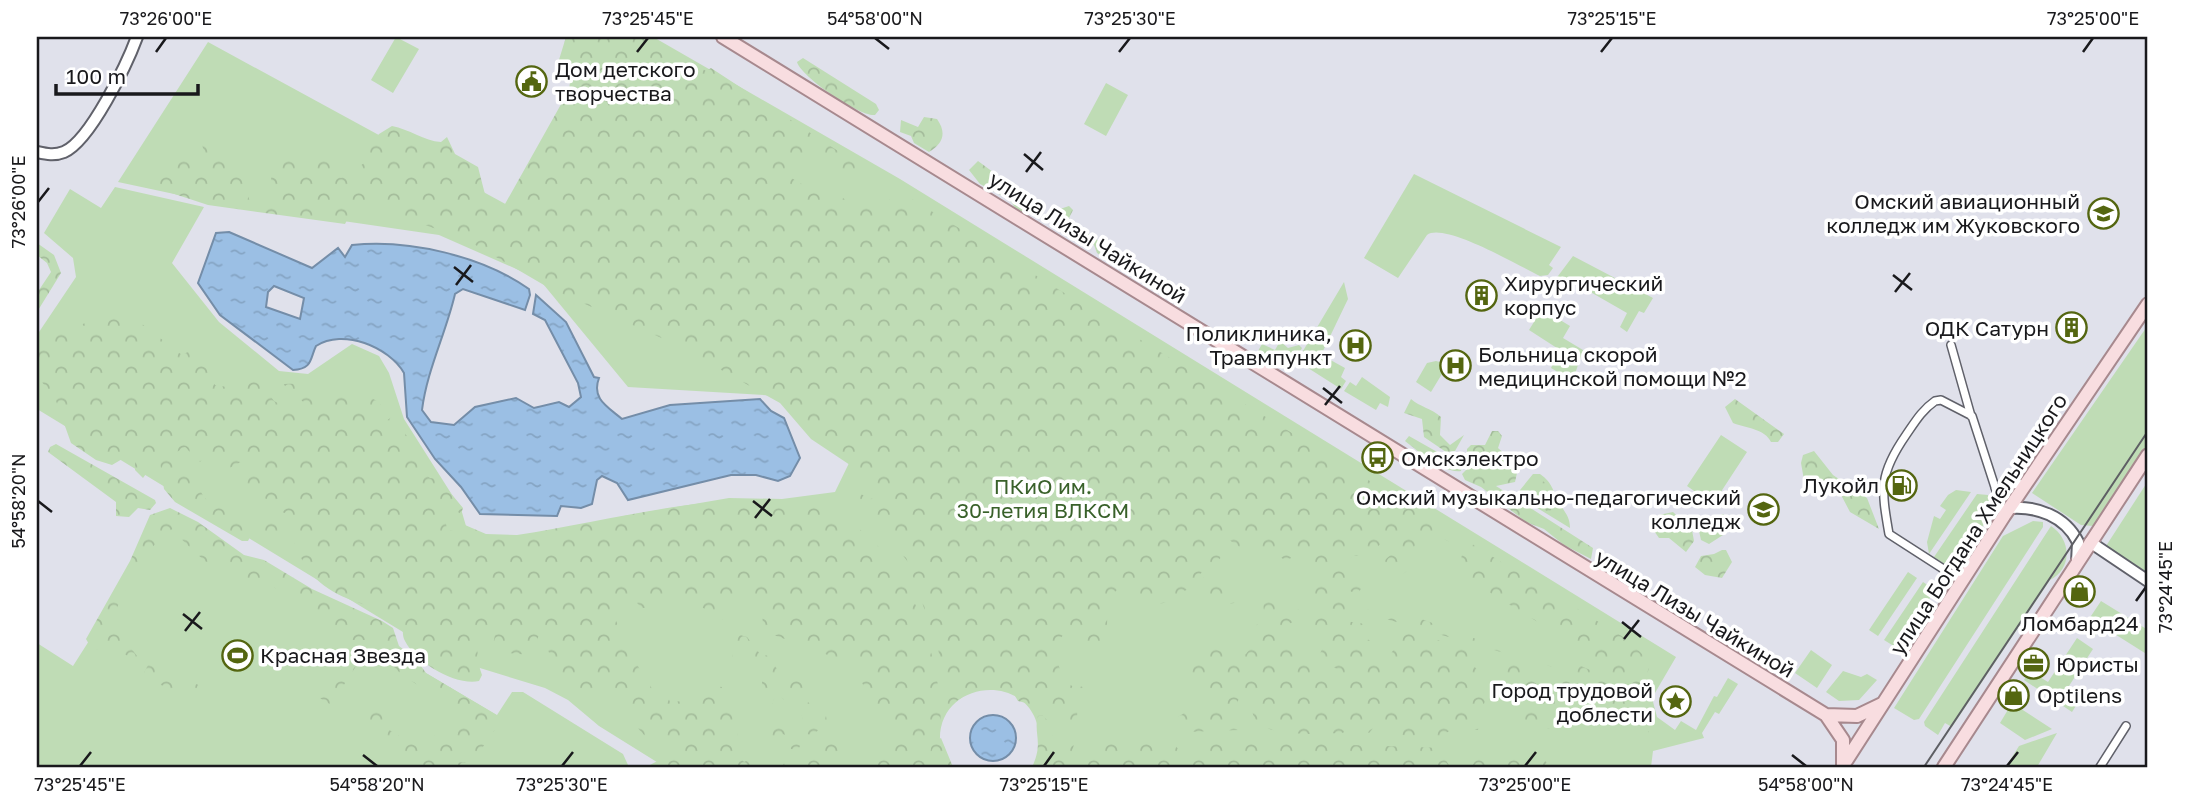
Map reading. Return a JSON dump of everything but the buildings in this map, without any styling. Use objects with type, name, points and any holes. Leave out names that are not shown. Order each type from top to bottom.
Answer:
[{"type":"main road","points":[[37,152],[51,155],[65,152],[77,142],[115,82],[137,37]]},
{"type":"main road","name":"улица Лизы Чайкиной","points":[[723,37],[1826,715]]},
{"type":"main road","name":"улица Богдана Хмельницкого","points":[[1842,766],[2026,483],[2148,304]]},
{"type":"main road","points":[[1944,767],[2148,455]]},
{"type":"main road","points":[[2007,512],[2038,509],[2066,526],[2078,542],[2077,562]]},
{"type":"main road","points":[[2090,542],[2148,581]]},
{"type":"main road","points":[[1826,715],[1857,716],[1883,703]]},
{"type":"main road","points":[[1826,715],[1843,740],[1842,766]]},
{"type":"street","points":[[1951,345],[1995,488],[2007,512]]},
{"type":"street","points":[[1962,581],[1889,534],[1883,485],[1886,465],[1927,406],[1941,400],[1972,416]]},
{"type":"street","points":[[1995,488],[2026,483]]},
{"type":"street","points":[[2100,767],[2126,726]]},
{"type":"green space","points":[[396,37],[419,49],[393,93],[371,80]]},
{"type":"green space","points":[[566,37],[651,37],[706,71],[711,68],[867,170],[868,174],[859,177],[851,175],[823,161],[812,160],[800,162],[787,171],[795,180],[834,194],[860,208],[882,204],[902,193],[1628,640],[1650,662],[1644,690],[1632,694],[1562,670],[1555,664],[1555,660],[1561,657],[1599,674],[1603,669],[1601,661],[1458,573],[1463,550],[1429,530],[1422,533],[1407,560],[1408,570],[1398,578],[1374,570],[1397,549],[1394,542],[1384,541],[1367,556],[1352,556],[1347,564],[1362,573],[1365,582],[1359,592],[1352,592],[1315,571],[1304,554],[1285,560],[1275,554],[1266,558],[1242,549],[1228,539],[1222,543],[1220,559],[1202,571],[1200,576],[1238,597],[1234,603],[1218,606],[1194,591],[1186,590],[1159,604],[1118,589],[1108,610],[1104,652],[1093,653],[1082,647],[1084,631],[1076,624],[1061,638],[1058,646],[1058,664],[1067,680],[1074,688],[1085,686],[1088,690],[1086,697],[1078,703],[1076,731],[1030,704],[1018,701],[1012,691],[1000,688],[977,688],[948,707],[938,648],[908,562],[888,536],[847,502],[845,489],[850,488],[870,499],[895,495],[811,439],[780,403],[675,344],[549,288],[467,240],[358,201],[348,199],[345,208],[350,214],[345,224],[208,205],[150,186],[158,169],[168,159],[180,158],[195,164],[206,157],[200,139],[204,135],[212,140],[213,149],[225,157],[243,157],[250,201],[263,201],[269,192],[273,168],[279,155],[289,155],[298,161],[325,152],[332,162],[332,171],[341,178],[369,160],[369,147],[379,134],[392,126],[435,141],[441,142],[447,137],[455,154],[478,167],[488,206],[505,204],[569,90],[570,82],[558,63]]},
{"type":"green space","name":"ПКиО им. 30-летия ВЛКСМ","points":[[655,38],[900,179],[1676,657],[1652,698],[1657,717],[1675,730],[1681,721],[1696,730],[1714,696],[1717,697],[1728,678],[1738,684],[1719,714],[1715,712],[1702,733],[1704,738],[1653,751],[1651,767],[1036,767],[1039,735],[1032,711],[1016,697],[997,690],[976,692],[957,701],[944,717],[940,744],[948,767],[652,767],[660,764],[599,726],[568,700],[545,688],[444,657],[37,409],[37,335],[76,277],[73,258],[44,233],[70,189],[101,208],[115,187],[204,207],[172,263],[219,322],[279,371],[308,374],[352,344],[379,356],[389,373],[404,419],[461,509],[466,526],[485,535],[517,536],[560,532],[624,516],[729,498],[782,499],[835,492],[850,461],[781,396],[628,387],[539,279],[439,235],[207,201],[118,182],[208,42],[542,224]]},
{"type":"green space","points":[[803,58],[876,104],[879,110],[875,115],[868,114],[832,95],[801,69],[797,62]]},
{"type":"green space","points":[[1106,83],[1128,95],[1106,136],[1084,124]]},
{"type":"green space","points":[[924,117],[937,119],[943,133],[938,145],[929,152],[914,143],[911,136],[900,132],[901,120],[918,127]]},
{"type":"green space","points":[[978,161],[1028,198],[1031,209],[1027,212],[1017,211],[1010,200],[980,184],[969,170]]},
{"type":"green space","points":[[1414,174],[1561,247],[1549,265],[1553,268],[1548,275],[1540,276],[1465,240],[1436,233],[1427,235],[1398,278],[1364,258]]},
{"type":"green space","points":[[1069,206],[1073,210],[1069,218],[1071,223],[1118,253],[1119,258],[1107,260],[1097,253],[1094,245],[1077,241],[1065,232],[1057,220],[1060,209]]},
{"type":"green space","points":[[37,243],[54,255],[61,273],[37,312],[37,293],[51,272],[47,263],[37,255]]},
{"type":"green space","points":[[1573,256],[1653,298],[1644,313],[1639,311],[1627,332],[1620,327],[1627,313],[1573,282],[1555,280]]},
{"type":"green space","points":[[1344,282],[1348,299],[1323,351],[1325,357],[1345,368],[1341,377],[1346,381],[1341,389],[1297,361]]},
{"type":"green space","points":[[1542,309],[1570,326],[1563,338],[1583,350],[1574,377],[1568,378],[1551,368],[1560,350],[1529,330]]},
{"type":"green space","points":[[109,313],[133,317],[182,355],[199,346],[206,348],[205,365],[215,385],[227,387],[252,372],[267,383],[266,390],[274,401],[299,415],[309,407],[283,384],[313,383],[315,390],[321,393],[348,387],[375,400],[383,407],[375,423],[379,425],[392,417],[421,454],[420,470],[430,478],[439,479],[463,508],[461,514],[449,506],[444,513],[447,529],[452,531],[465,525],[486,534],[517,535],[712,502],[790,501],[827,506],[828,515],[843,515],[877,546],[900,572],[905,582],[926,634],[939,693],[940,729],[922,739],[916,748],[915,758],[924,762],[929,759],[932,743],[941,738],[953,767],[858,767],[862,760],[874,754],[886,757],[896,734],[891,719],[877,707],[866,692],[856,656],[848,654],[836,658],[763,631],[762,606],[752,596],[736,604],[722,620],[700,606],[675,601],[642,608],[635,601],[615,618],[619,628],[635,644],[633,658],[654,692],[665,690],[670,702],[684,701],[687,713],[695,713],[697,708],[692,700],[695,691],[714,686],[730,688],[736,702],[738,719],[735,751],[744,762],[750,759],[751,752],[762,756],[769,767],[646,767],[671,754],[676,743],[664,740],[652,743],[637,727],[628,705],[619,696],[588,692],[568,682],[554,666],[546,632],[539,635],[531,655],[508,653],[493,645],[495,635],[489,626],[479,643],[478,662],[482,675],[479,681],[459,680],[437,671],[410,649],[403,637],[403,624],[386,613],[347,599],[312,574],[300,556],[287,514],[280,511],[277,538],[270,541],[261,537],[260,520],[272,503],[245,485],[233,483],[233,474],[254,466],[255,454],[228,469],[214,454],[207,455],[200,462],[185,447],[177,452],[183,462],[195,470],[204,497],[237,516],[252,533],[248,541],[242,541],[175,502],[164,489],[160,462],[156,460],[143,478],[135,470],[135,458],[129,455],[112,465],[96,460],[71,443],[55,398],[41,381],[37,382],[37,353],[59,334]]},
{"type":"green space","points":[[2148,325],[2148,445],[2093,526],[2081,525],[2032,493]]},
{"type":"green space","points":[[1280,341],[1288,348],[1299,345],[1302,348],[1296,358],[1278,363],[1258,351],[1262,344],[1275,350]]},
{"type":"green space","points":[[1436,361],[1448,364],[1431,392],[1416,382],[1427,363]]},
{"type":"green space","points":[[1362,377],[1390,397],[1388,407],[1380,403],[1376,410],[1344,391],[1350,382],[1356,386]]},
{"type":"green space","points":[[1411,399],[1441,417],[1440,435],[1450,445],[1464,435],[1455,451],[1446,452],[1424,437],[1422,419],[1404,413]]},
{"type":"green space","points":[[1735,399],[1784,434],[1778,442],[1771,442],[1760,432],[1733,423],[1725,407]]},
{"type":"green space","points":[[1492,431],[1498,431],[1502,436],[1498,448],[1509,458],[1517,473],[1515,482],[1496,486],[1593,548],[1591,559],[1564,545],[1544,529],[1526,522],[1481,487],[1465,480],[1462,474],[1467,469],[1467,449],[1471,445],[1485,445]]},
{"type":"green space","points":[[1721,435],[1747,452],[1713,504],[1687,486]]},
{"type":"green space","points":[[1409,436],[1462,466],[1461,471],[1447,469],[1432,461],[1405,441]]},
{"type":"green space","points":[[56,444],[156,503],[150,510],[138,508],[129,517],[116,516],[116,502],[48,452],[50,447]]},
{"type":"green space","points":[[1814,451],[1833,475],[1867,498],[1879,529],[1850,512],[1839,491],[1829,486],[1812,486],[1804,480],[1801,463],[1803,455]]},
{"type":"green space","points":[[1533,474],[1540,474],[1550,484],[1568,517],[1570,528],[1516,495]]},
{"type":"green space","points":[[1535,477],[1546,483],[1546,491],[1553,491],[1554,504],[1549,513],[1543,508],[1544,500],[1536,505],[1524,488]]},
{"type":"green space","points":[[2148,481],[2148,573],[2106,546]]},
{"type":"green space","points":[[1956,490],[1971,492],[1929,554],[1927,542],[1934,516],[1940,519],[1946,510],[1940,506],[1948,495]]},
{"type":"green space","points":[[1977,494],[1988,495],[1992,512],[1958,564],[1946,565],[1934,557]]},
{"type":"green space","points":[[170,508],[198,522],[244,555],[264,560],[312,589],[382,621],[393,628],[399,646],[416,659],[426,673],[498,716],[498,725],[478,754],[470,755],[471,743],[466,737],[462,738],[462,748],[454,763],[465,762],[468,767],[427,767],[347,715],[356,709],[364,712],[368,708],[378,708],[390,717],[386,728],[421,749],[437,734],[458,734],[456,725],[461,721],[474,726],[475,721],[402,675],[367,640],[349,640],[268,583],[262,586],[223,563],[206,562],[173,529],[155,544],[146,557],[127,587],[112,624],[137,656],[135,659],[118,651],[92,647],[86,639],[130,561],[150,515]]},
{"type":"green space","points":[[1673,512],[1692,530],[1694,541],[1686,552],[1669,538],[1659,538],[1652,528],[1659,515]]},
{"type":"green space","points":[[1723,514],[1728,519],[1719,533],[1723,535],[1709,544],[1701,540],[1699,531],[1703,524]]},
{"type":"green space","name":"Красная Звезда","points":[[166,520],[497,715],[512,692],[523,692],[623,754],[628,765],[37,767],[37,643],[73,666]]},
{"type":"green space","points":[[2033,521],[2043,522],[2043,527],[1919,719],[1914,720],[1894,708],[2003,536]]},
{"type":"green space","points":[[2051,526],[2066,546],[2066,562],[2050,580],[1952,727],[1945,723],[1938,735],[1925,726],[1924,722]]},
{"type":"green space","points":[[1726,550],[1732,562],[1722,578],[1705,575],[1695,567],[1701,556]]},
{"type":"green space","points":[[1908,572],[1917,578],[1878,636],[1869,630]]},
{"type":"green space","points":[[1317,582],[1356,606],[1405,613],[1553,667],[1386,619],[1314,605],[1306,598],[1306,591]]},
{"type":"green space","points":[[1923,582],[1935,590],[1897,648],[1884,640]]},
{"type":"green space","points":[[1263,599],[1326,618],[1397,629],[1395,634],[1363,630],[1360,633],[1364,639],[1375,641],[1367,647],[1364,654],[1377,662],[1385,661],[1408,631],[1477,652],[1468,660],[1469,667],[1474,666],[1480,673],[1481,683],[1485,682],[1489,692],[1478,730],[1451,730],[1441,736],[1393,735],[1381,719],[1369,733],[1351,723],[1343,733],[1286,733],[1260,724],[1253,715],[1253,703],[1248,696],[1241,694],[1237,703],[1243,711],[1244,725],[1239,730],[1186,732],[1178,717],[1187,711],[1206,710],[1210,696],[1185,678],[1190,659],[1207,646],[1228,654],[1246,654],[1255,642],[1254,627],[1259,623],[1282,637],[1321,677],[1341,693],[1350,686],[1343,672],[1321,661],[1319,655],[1325,644],[1309,636],[1300,622],[1282,627],[1264,614]]},
{"type":"green space","points":[[2101,601],[2148,630],[2148,655],[2102,626],[2095,636],[2067,618],[2069,615],[2085,625]]},
{"type":"green space","points":[[740,635],[747,637],[760,654],[769,656],[777,669],[788,677],[799,674],[804,680],[803,697],[813,707],[808,714],[826,716],[827,722],[813,735],[806,734],[798,750],[791,749],[788,737],[783,734],[774,742],[768,736],[774,726],[791,731],[803,720],[799,705],[793,707],[777,694],[772,702],[775,714],[768,716],[756,698],[762,686],[762,672],[752,663],[740,664],[732,657],[734,640]]},
{"type":"green space","points":[[2077,638],[2093,649],[2067,689],[2081,698],[2072,712],[2024,680],[2030,671],[2048,682]]},
{"type":"green space","points":[[1811,650],[1832,665],[1817,688],[1795,673]]},
{"type":"green space","points":[[353,655],[358,663],[331,705],[315,695],[325,680],[334,684],[334,674],[342,669],[343,660]]},
{"type":"green space","points":[[1499,660],[1648,705],[1649,732],[1640,734],[1611,722],[1614,710],[1611,706],[1604,701],[1581,697],[1560,722],[1548,729],[1535,722],[1518,719],[1512,697],[1501,697],[1495,682]]},
{"type":"green space","points":[[160,663],[171,672],[174,687],[172,690],[148,679],[144,673],[148,665]]},
{"type":"green space","points":[[1843,671],[1861,677],[1867,674],[1877,680],[1859,700],[1839,701],[1826,692]]},
{"type":"green space","points":[[180,680],[194,682],[204,690],[211,697],[208,706],[181,695],[177,685]]},
{"type":"green space","points":[[2012,703],[2052,729],[2025,740],[2000,723]]},
{"type":"green space","points":[[1042,715],[1048,721],[1054,741],[1070,734],[1075,737],[1070,767],[1032,767],[1038,745],[1038,716]]},
{"type":"green space","points":[[2057,733],[2037,767],[2007,765],[2019,746]]},
{"type":"green space","points":[[833,736],[845,741],[845,751],[836,767],[782,767],[787,758],[794,754],[807,759],[822,742]]},
{"type":"green space","points":[[1099,738],[1171,741],[1191,763],[1199,759],[1207,740],[1444,748],[1444,757],[1450,767],[1080,767],[1088,760]]},
{"type":"green space","points":[[1479,756],[1507,759],[1544,756],[1548,767],[1471,767]]},
{"type":"water","points":[[229,232],[312,268],[338,248],[345,257],[352,245],[397,245],[444,252],[490,267],[529,289],[530,295],[525,310],[463,289],[455,294],[424,395],[422,410],[431,422],[454,425],[475,407],[516,398],[534,408],[559,402],[569,407],[581,397],[578,383],[545,320],[533,314],[536,295],[566,322],[594,377],[599,378],[599,397],[622,419],[670,405],[760,399],[771,411],[784,418],[800,458],[790,476],[778,481],[756,475],[731,475],[628,500],[617,483],[602,476],[597,480],[592,504],[581,508],[561,506],[557,516],[480,514],[461,487],[435,459],[407,417],[404,373],[388,355],[365,343],[339,339],[316,346],[307,365],[293,370],[220,315],[198,283],[216,233]],"holes":[[[274,286],[304,298],[300,319],[266,307],[268,292]]]},
{"type":"water","points":[[993,715],[1009,722],[1016,738],[1009,754],[993,761],[977,754],[970,738],[977,722]]},
{"type":"tram line","points":[[1924,767],[2148,431]]},
{"type":"place","name":"Дом детского творчества","points":[[532,81]]},
{"type":"place","name":"Омский авиационный колледж им Жуковского","points":[[2103,213]]},
{"type":"place","name":"Хирургический корпус","points":[[1481,295]]},
{"type":"place","name":"ОДК Сатурн","points":[[2072,328]]},
{"type":"place","name":"Поликлиника, Травмпункт","points":[[1355,345]]},
{"type":"place","name":"Больница скорой медицинской помощи №2","points":[[1455,366]]},
{"type":"place","name":"Омскэлектро","points":[[1378,458]]},
{"type":"place","name":"Лукойл","points":[[1902,485]]},
{"type":"place","name":"Омский музыкально-педагогический колледж","points":[[1764,509]]},
{"type":"place","name":"Ломбард24","points":[[2080,591]]},
{"type":"place","name":"Красная Звезда","points":[[237,655]]},
{"type":"place","name":"Юристы","points":[[2033,664]]},
{"type":"place","name":"Optilens","points":[[2014,695]]},
{"type":"place","name":"Город трудовой доблести","points":[[1676,702]]}]
